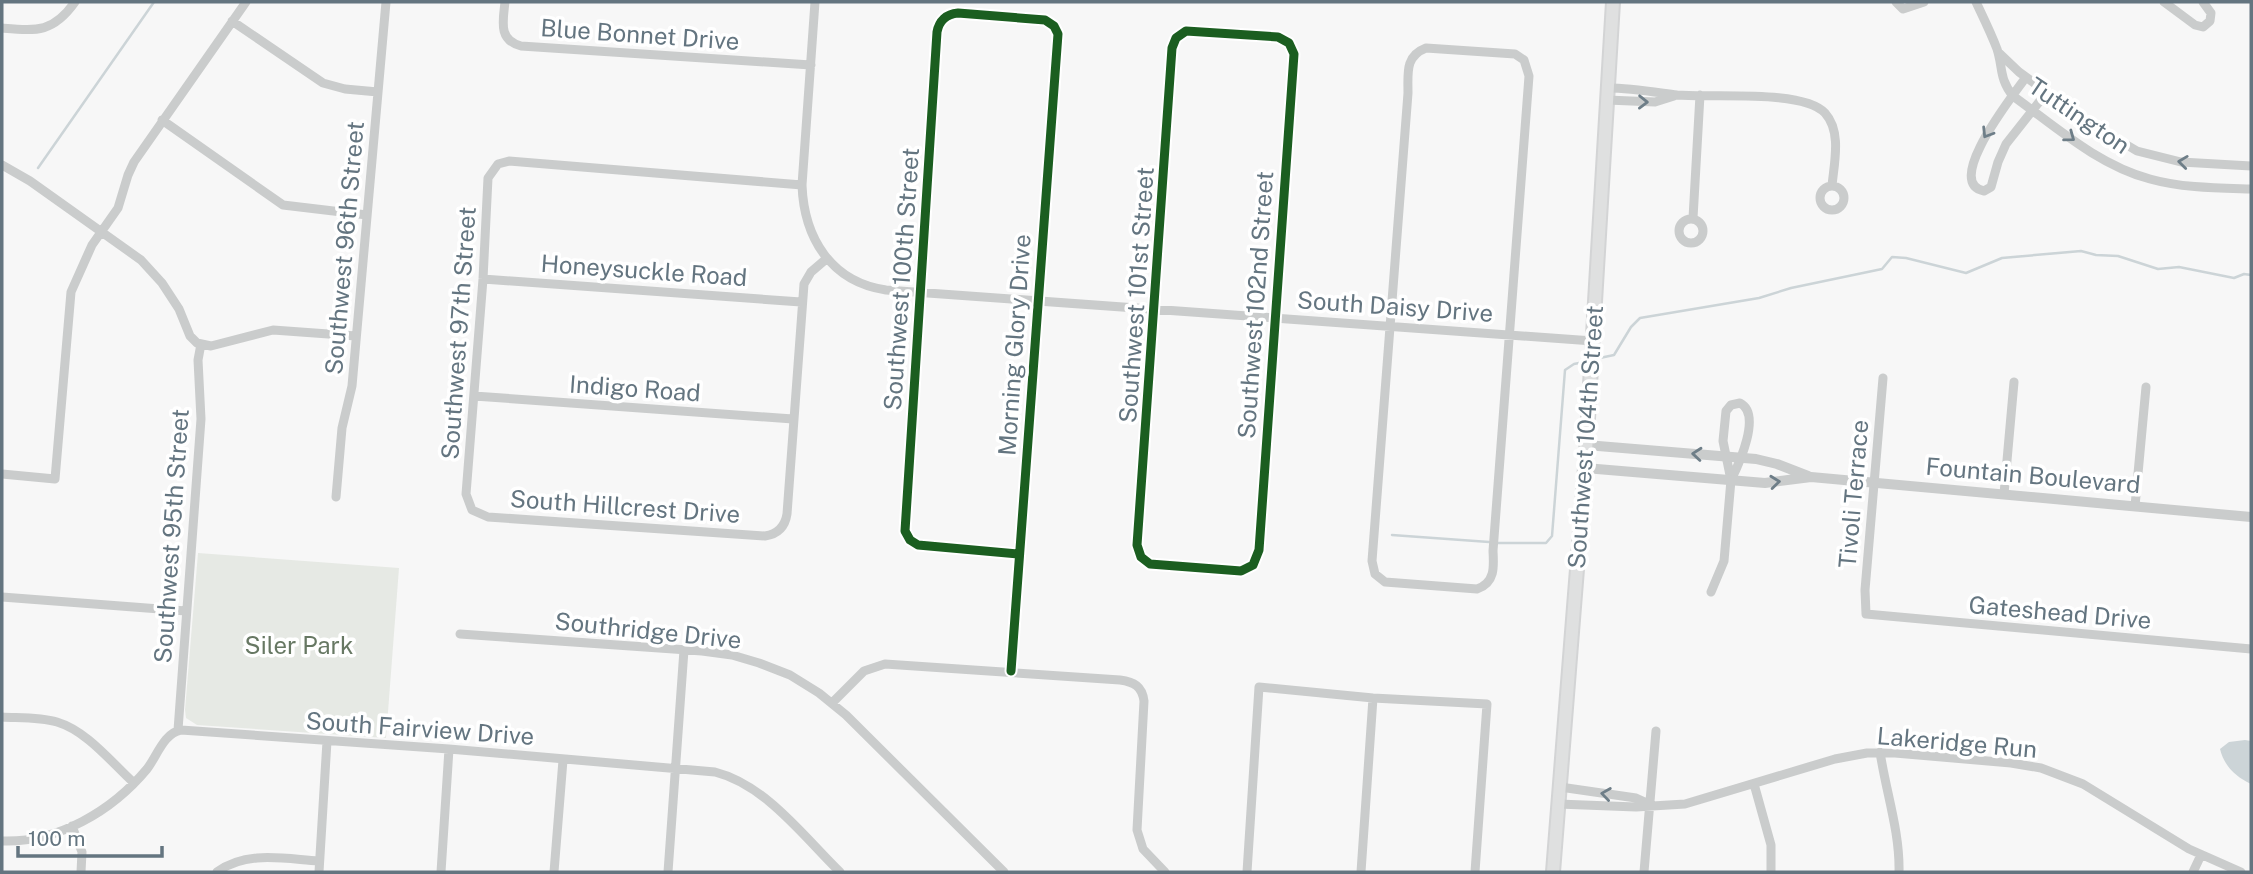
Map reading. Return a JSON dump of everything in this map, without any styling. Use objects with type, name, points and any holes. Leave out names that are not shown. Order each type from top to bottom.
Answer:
[{"type":"main road","name":"Southwest 104th Street","points":[[1553,872],[1585,468],[1613,2]]},
{"type":"street","points":[[2,28],[32,30],[49,27],[60,21],[75,2]]},
{"type":"street","points":[[2,474],[55,479],[71,292],[82,263],[118,208],[134,162],[246,2]]},
{"type":"street","name":"Southwest 96th Street","points":[[336,497],[342,428],[350,398],[386,2]]},
{"type":"street","name":"Blue Bonnet Drive","points":[[505,2],[502,22],[505,36],[511,43],[521,46],[811,65]]},
{"type":"street","points":[[793,419],[805,280],[825,260],[805,216],[802,185],[815,2]]},
{"type":"street","points":[[1896,2],[1903,9],[1924,2]]},
{"type":"street","name":"Tuttington","points":[[1976,2],[1998,52],[2004,82],[2013,96],[2088,150],[2133,174],[2164,183],[2251,189]]},
{"type":"street","points":[[2164,2],[2195,25],[2203,27],[2210,20],[2211,13],[2203,2]]},
{"type":"street","name":"Southwest 100th Street","points":[[1019,554],[918,545],[910,540],[905,531],[937,32],[942,20],[958,13],[1040,19],[1052,24]]},
{"type":"street","points":[[232,21],[323,83],[378,93]]},
{"type":"street","name":"Morning Glory Drive","points":[[1011,671],[1059,37],[1052,24]]},
{"type":"street","name":"Southwest 101st Street","points":[[1250,568],[1233,571],[1160,565],[1144,560],[1138,549],[1172,48],[1180,34],[1193,31],[1278,37],[1289,43]]},
{"type":"street","name":"Southwest 102nd Street","points":[[1250,568],[1256,562],[1259,550],[1293,60],[1289,43]]},
{"type":"street","points":[[1434,48],[1513,53],[1524,60],[1530,76],[1508,335],[1493,572],[1487,583],[1476,589],[1390,583],[1376,574],[1372,561],[1391,326],[1408,65],[1416,52],[1434,48]]},
{"type":"street","name":"Tuttington","points":[[1998,52],[2026,77],[2103,132],[2150,156],[2194,163],[2251,166]]},
{"type":"street","points":[[2026,77],[1979,146],[1973,172],[1973,185],[1976,188],[1984,191],[1992,187],[2006,144],[2047,92]]},
{"type":"street","points":[[1607,94],[1655,91],[1678,95],[1792,99],[1816,105],[1827,115],[1835,136],[1832,186]]},
{"type":"street","points":[[1693,218],[1700,94]]},
{"type":"street","points":[[162,120],[283,205],[367,215]]},
{"type":"street","name":"Southwest 97th Street","points":[[470,508],[466,494],[488,178],[498,164],[509,161],[802,185]]},
{"type":"street","points":[[2,165],[24,176],[129,250],[151,270],[179,309],[190,335],[201,344],[216,345],[278,330],[356,336]]},
{"type":"street","name":"South Daisy Drive","points":[[825,260],[866,286],[887,290],[1508,335],[1592,347]]},
{"type":"street","name":"Honeysuckle Road","points":[[483,279],[801,302]]},
{"type":"street","name":"Southwest 95th Street","points":[[178,730],[201,419],[198,360],[201,344]]},
{"type":"street","name":"Tivoli Terrace","points":[[1866,614],[1865,590],[1883,378]]},
{"type":"street","points":[[2004,494],[2014,382]]},
{"type":"street","points":[[2136,506],[2146,387]]},
{"type":"street","name":"Indigo Road","points":[[474,397],[793,419]]},
{"type":"street","points":[[1711,592],[1724,561],[1731,480],[1723,441],[1726,411],[1731,405],[1740,403],[1747,408],[1749,418],[1747,439],[1731,480]]},
{"type":"street","name":"South Hillcrest Drive","points":[[470,508],[474,513],[488,517],[765,536],[779,531],[785,525],[793,419]]},
{"type":"street","name":"Fountain Boulevard","points":[[1586,444],[1769,461],[1811,477]]},
{"type":"street","name":"Fountain Boulevard","points":[[1585,468],[1765,483],[1811,477],[2251,517]]},
{"type":"street","points":[[2,597],[186,611]]},
{"type":"street","name":"Gateshead Drive","points":[[1866,614],[2251,649]]},
{"type":"street","name":"Southridge Drive","points":[[460,634],[732,655],[777,669],[803,682],[832,704],[1004,872]]},
{"type":"street","points":[[668,872],[684,650]]},
{"type":"street","points":[[832,704],[864,671],[877,665],[901,663],[1126,681],[1138,686],[1144,701],[1137,830],[1143,849],[1165,872]]},
{"type":"street","points":[[1247,872],[1259,687],[1373,698],[1487,704],[1475,872]]},
{"type":"street","points":[[1361,872],[1373,698]]},
{"type":"street","points":[[2,717],[51,721],[70,728],[134,783]]},
{"type":"street","points":[[2,841],[33,839],[72,826],[100,811],[134,783],[154,760],[171,733],[178,730]]},
{"type":"street","name":"South Fairview Drive","points":[[178,730],[449,749],[703,770],[727,775],[753,788],[840,872]]},
{"type":"street","points":[[1644,872],[1656,731]]},
{"type":"street","points":[[319,872],[327,741]]},
{"type":"street","points":[[441,872],[449,749]]},
{"type":"street","points":[[1880,752],[1884,783],[1896,832],[1899,872]]},
{"type":"street","name":"Lakeridge Run","points":[[1558,804],[1636,807],[1685,804],[1835,759],[1880,752],[2020,764],[2042,768],[2083,784],[2201,855],[2241,872]]},
{"type":"street","points":[[554,872],[563,760]]},
{"type":"street","points":[[1754,784],[1771,845],[1771,872]]},
{"type":"street","name":"Lakeridge Run","points":[[1560,787],[1636,798],[1650,805]]},
{"type":"street","points":[[72,826],[82,852],[81,872]]},
{"type":"street","points":[[2193,872],[2201,855]]},
{"type":"street","points":[[217,872],[246,858],[319,861]]},
{"type":"green space","name":"Siler Park","points":[[198,553],[399,568],[386,738],[197,725],[186,718]]},
{"type":"shaded area","points":[[2251,741],[2251,784],[2231,770],[2220,749],[2229,742]]},
{"type":"waterway","points":[[38,168],[154,2]]},
{"type":"waterway","points":[[1595,359],[1614,355],[1631,327],[1640,318],[1759,298],[1791,288],[1882,269],[1892,257],[1966,273],[2002,258],[2081,251],[2118,256],[2158,269],[2179,267],[2234,278],[2244,274],[2251,275]]},
{"type":"waterway","points":[[1496,543],[1546,543],[1552,536],[1565,370],[1574,364],[1589,361]]},
{"type":"waterway","points":[[1392,535],[1489,542]]},
{"type":"cycle path","points":[[1011,671],[1058,34],[1054,26],[1045,20],[958,13],[944,19],[937,32],[905,531],[910,540],[918,545],[1019,554]]},
{"type":"cycle path","points":[[1186,31],[1278,37],[1289,43],[1294,54],[1259,550],[1253,565],[1241,571],[1150,564],[1141,557],[1137,545],[1172,48],[1176,38],[1186,31]]}]
